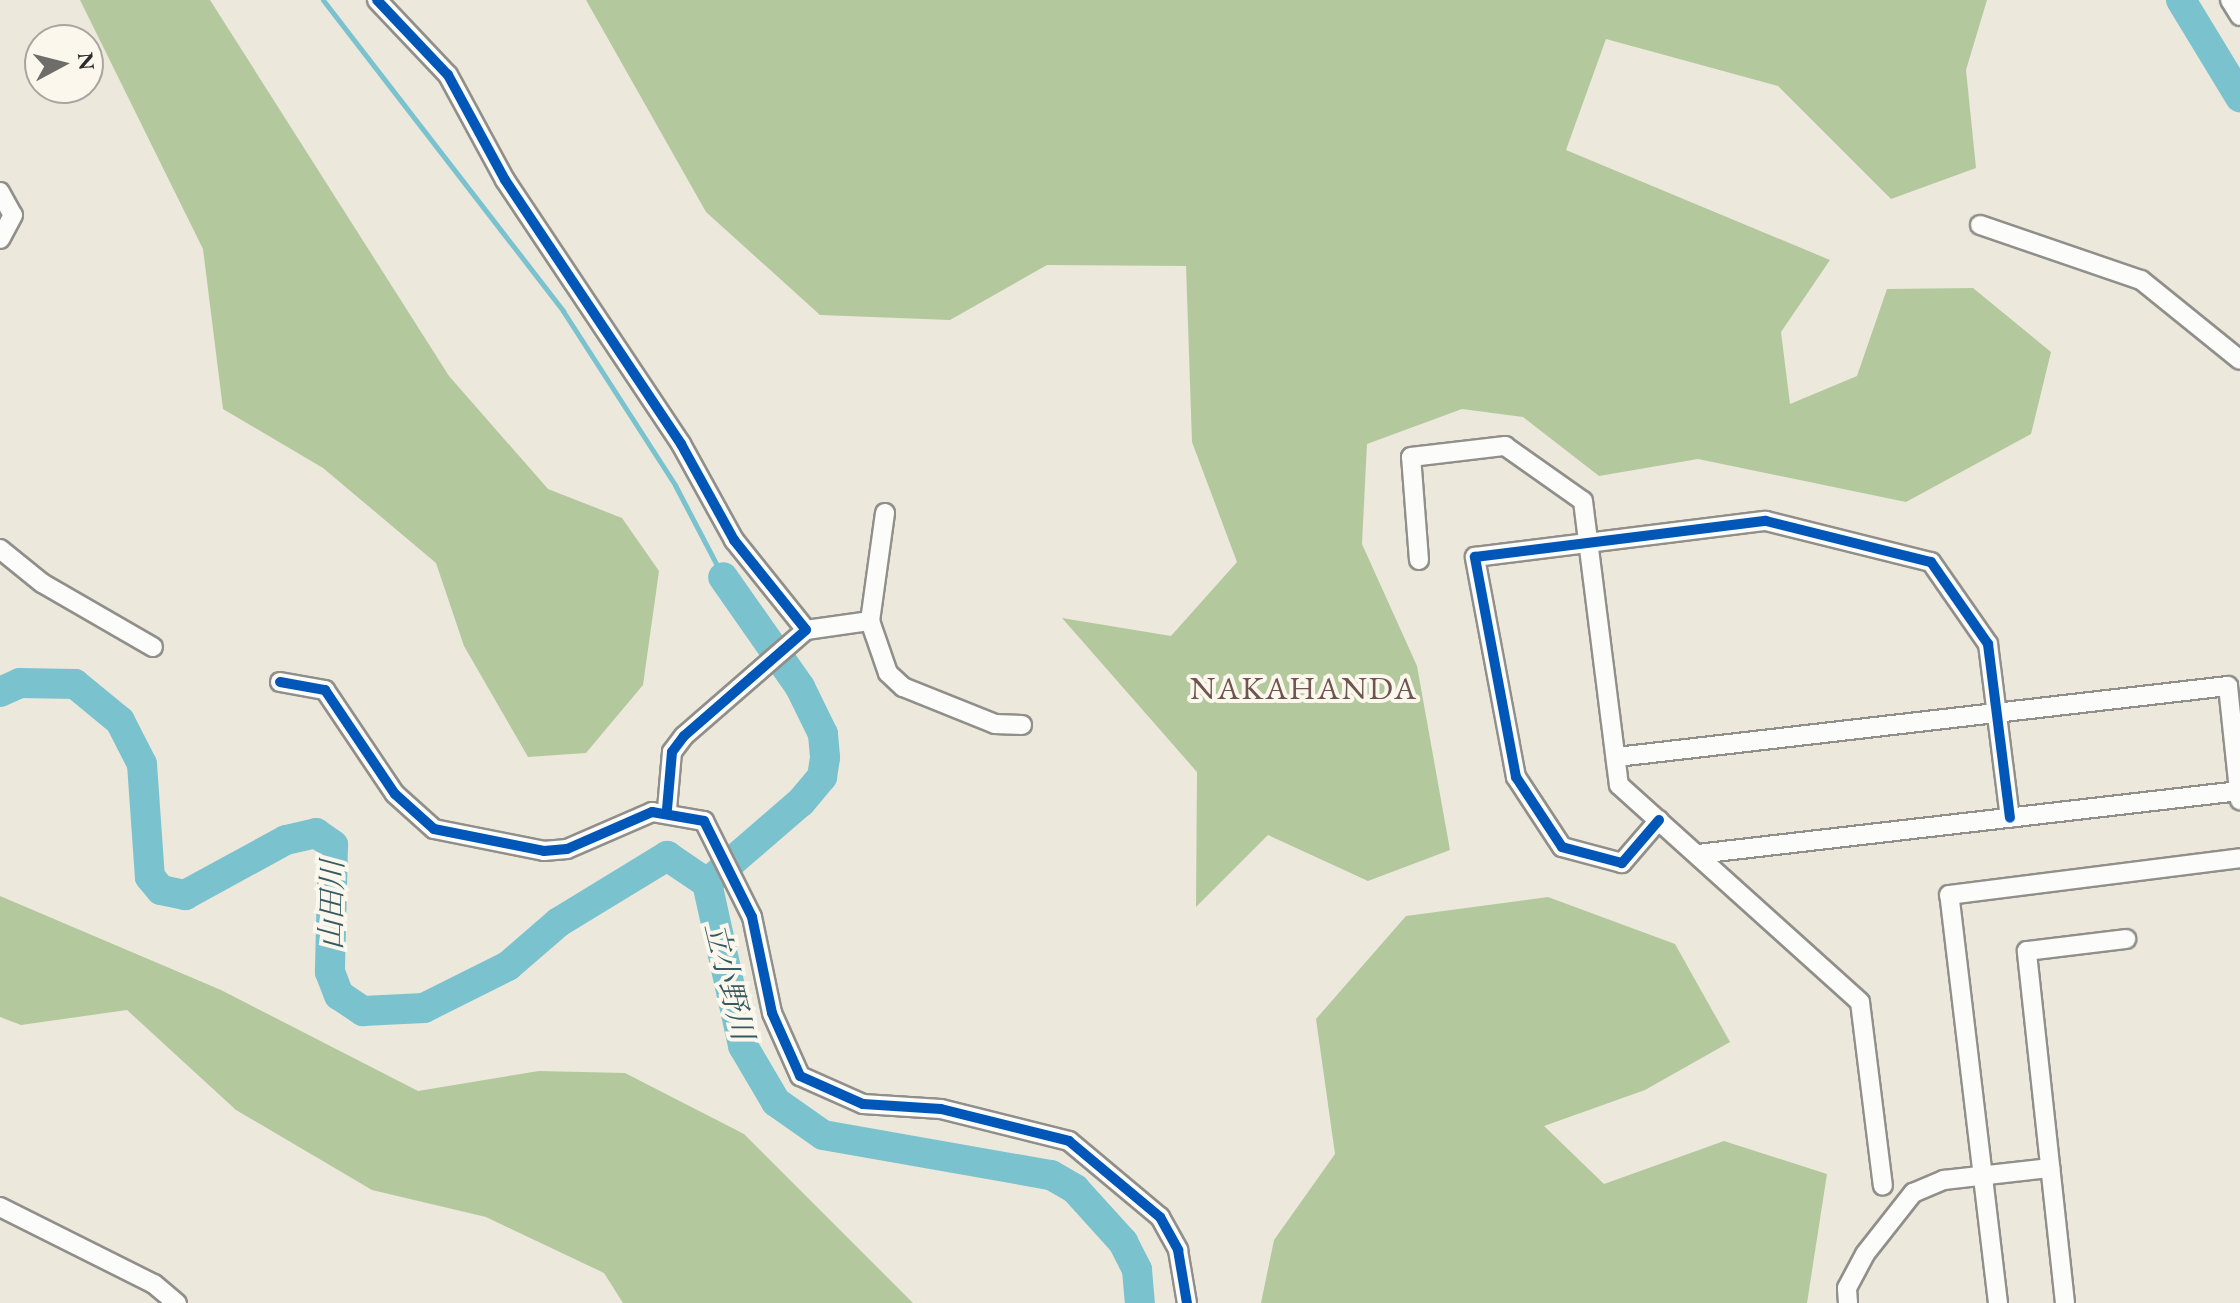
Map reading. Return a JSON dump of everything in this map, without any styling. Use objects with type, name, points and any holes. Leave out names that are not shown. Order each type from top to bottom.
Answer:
[{"type":"street","points":[[377,0],[448,75],[539,236],[629,363],[734,540],[806,630]]},
{"type":"street","points":[[2230,0],[2240,16]]},
{"type":"street","points":[[0,192],[13,215],[0,239]]},
{"type":"street","points":[[1980,225],[2141,280],[2240,360]]},
{"type":"street","points":[[1419,560],[1411,457],[1505,446],[1583,501],[1619,785],[1860,1002],[1883,1186]]},
{"type":"street","points":[[885,513],[870,621],[888,673],[903,687],[995,724],[1022,725]]},
{"type":"street","points":[[1659,820],[1622,863],[1562,847],[1516,777],[1475,557],[1766,521],[1931,562],[1988,644],[2010,818]]},
{"type":"street","points":[[0,549],[42,583],[153,647]]},
{"type":"street","points":[[667,809],[672,752],[684,736],[806,630],[870,621]]},
{"type":"street","points":[[280,682],[325,690],[395,794],[434,829],[544,851],[667,809],[704,821],[719,838],[752,917],[772,1013],[800,1076],[863,1104],[941,1109],[1069,1141],[1160,1217],[1178,1250],[1187,1303]]},
{"type":"street","points":[[1617,757],[2228,686],[2239,796],[2010,818],[1698,854]]},
{"type":"street","points":[[1998,1303],[1949,895],[2240,858]]},
{"type":"street","points":[[2065,1303],[2027,951],[2126,939]]},
{"type":"street","points":[[1848,1303],[1847,1288],[1865,1254],[1913,1193],[1984,1176],[2050,1168]]},
{"type":"street","points":[[0,1207],[154,1284],[177,1303]]},
{"type":"green space","points":[[80,0],[210,0],[449,376],[548,489],[622,518],[659,571],[643,685],[586,753],[528,757],[464,646],[436,563],[323,468],[223,409],[203,249],[104,49],[104,24],[92,24]]},
{"type":"green space","points":[[586,0],[1987,0],[1966,70],[1976,168],[1891,199],[1778,86],[1606,39],[1566,150],[1830,260],[1781,332],[1790,404],[1857,376],[1887,289],[1973,288],[2051,352],[2031,434],[1906,502],[1698,459],[1599,476],[1523,417],[1462,409],[1367,444],[1362,544],[1417,666],[1450,850],[1368,881],[1268,835],[1196,907],[1197,772],[1062,618],[1171,636],[1237,562],[1192,442],[1186,266],[1047,265],[950,320],[820,315],[706,212]]},
{"type":"green space","points":[[0,896],[221,990],[418,1091],[539,1071],[625,1073],[744,1134],[913,1303],[623,1303],[604,1273],[486,1217],[372,1190],[236,1110],[127,1010],[21,1025],[0,1017]]},
{"type":"green space","points":[[1548,897],[1675,944],[1730,1042],[1645,1090],[1544,1126],[1604,1184],[1724,1141],[1827,1174],[1807,1303],[1261,1303],[1274,1240],[1335,1154],[1316,1019],[1406,916]]},
{"type":"waterway","points":[[323,0],[563,311],[675,485],[723,577]]},
{"type":"waterway","points":[[2181,0],[2240,97]]},
{"type":"waterway","name":"立小野川","points":[[707,883],[801,802],[822,777],[825,757],[823,734],[800,687],[723,577]]},
{"type":"waterway","name":"山田川","points":[[0,692],[20,683],[75,684],[120,721],[142,764],[150,877],[161,890],[185,895],[286,840],[316,833],[333,845],[330,972],[339,995],[363,1011],[424,1008],[508,966],[559,922],[667,856],[707,883]]},
{"type":"waterway","name":"立小野川","points":[[707,883],[743,1046],[776,1102],[823,1135],[1051,1175],[1075,1189],[1123,1242],[1137,1270],[1140,1303]]},
{"type":"cycle path","points":[[377,0],[448,75],[505,180],[681,444],[734,540],[806,630],[684,736],[672,752],[667,809]]},
{"type":"cycle path","points":[[1659,820],[1622,863],[1562,847],[1516,777],[1475,557],[1766,521],[1931,562],[1988,644],[2010,818]]},
{"type":"cycle path","points":[[280,682],[325,690],[395,794],[434,829],[544,851],[567,849],[652,812],[704,821],[752,917],[772,1013],[800,1076],[863,1104],[941,1109],[1069,1141],[1160,1217],[1178,1250],[1187,1303]]},
{"type":"district","name":"NAKAHANDA","points":[[1304,688]]}]
